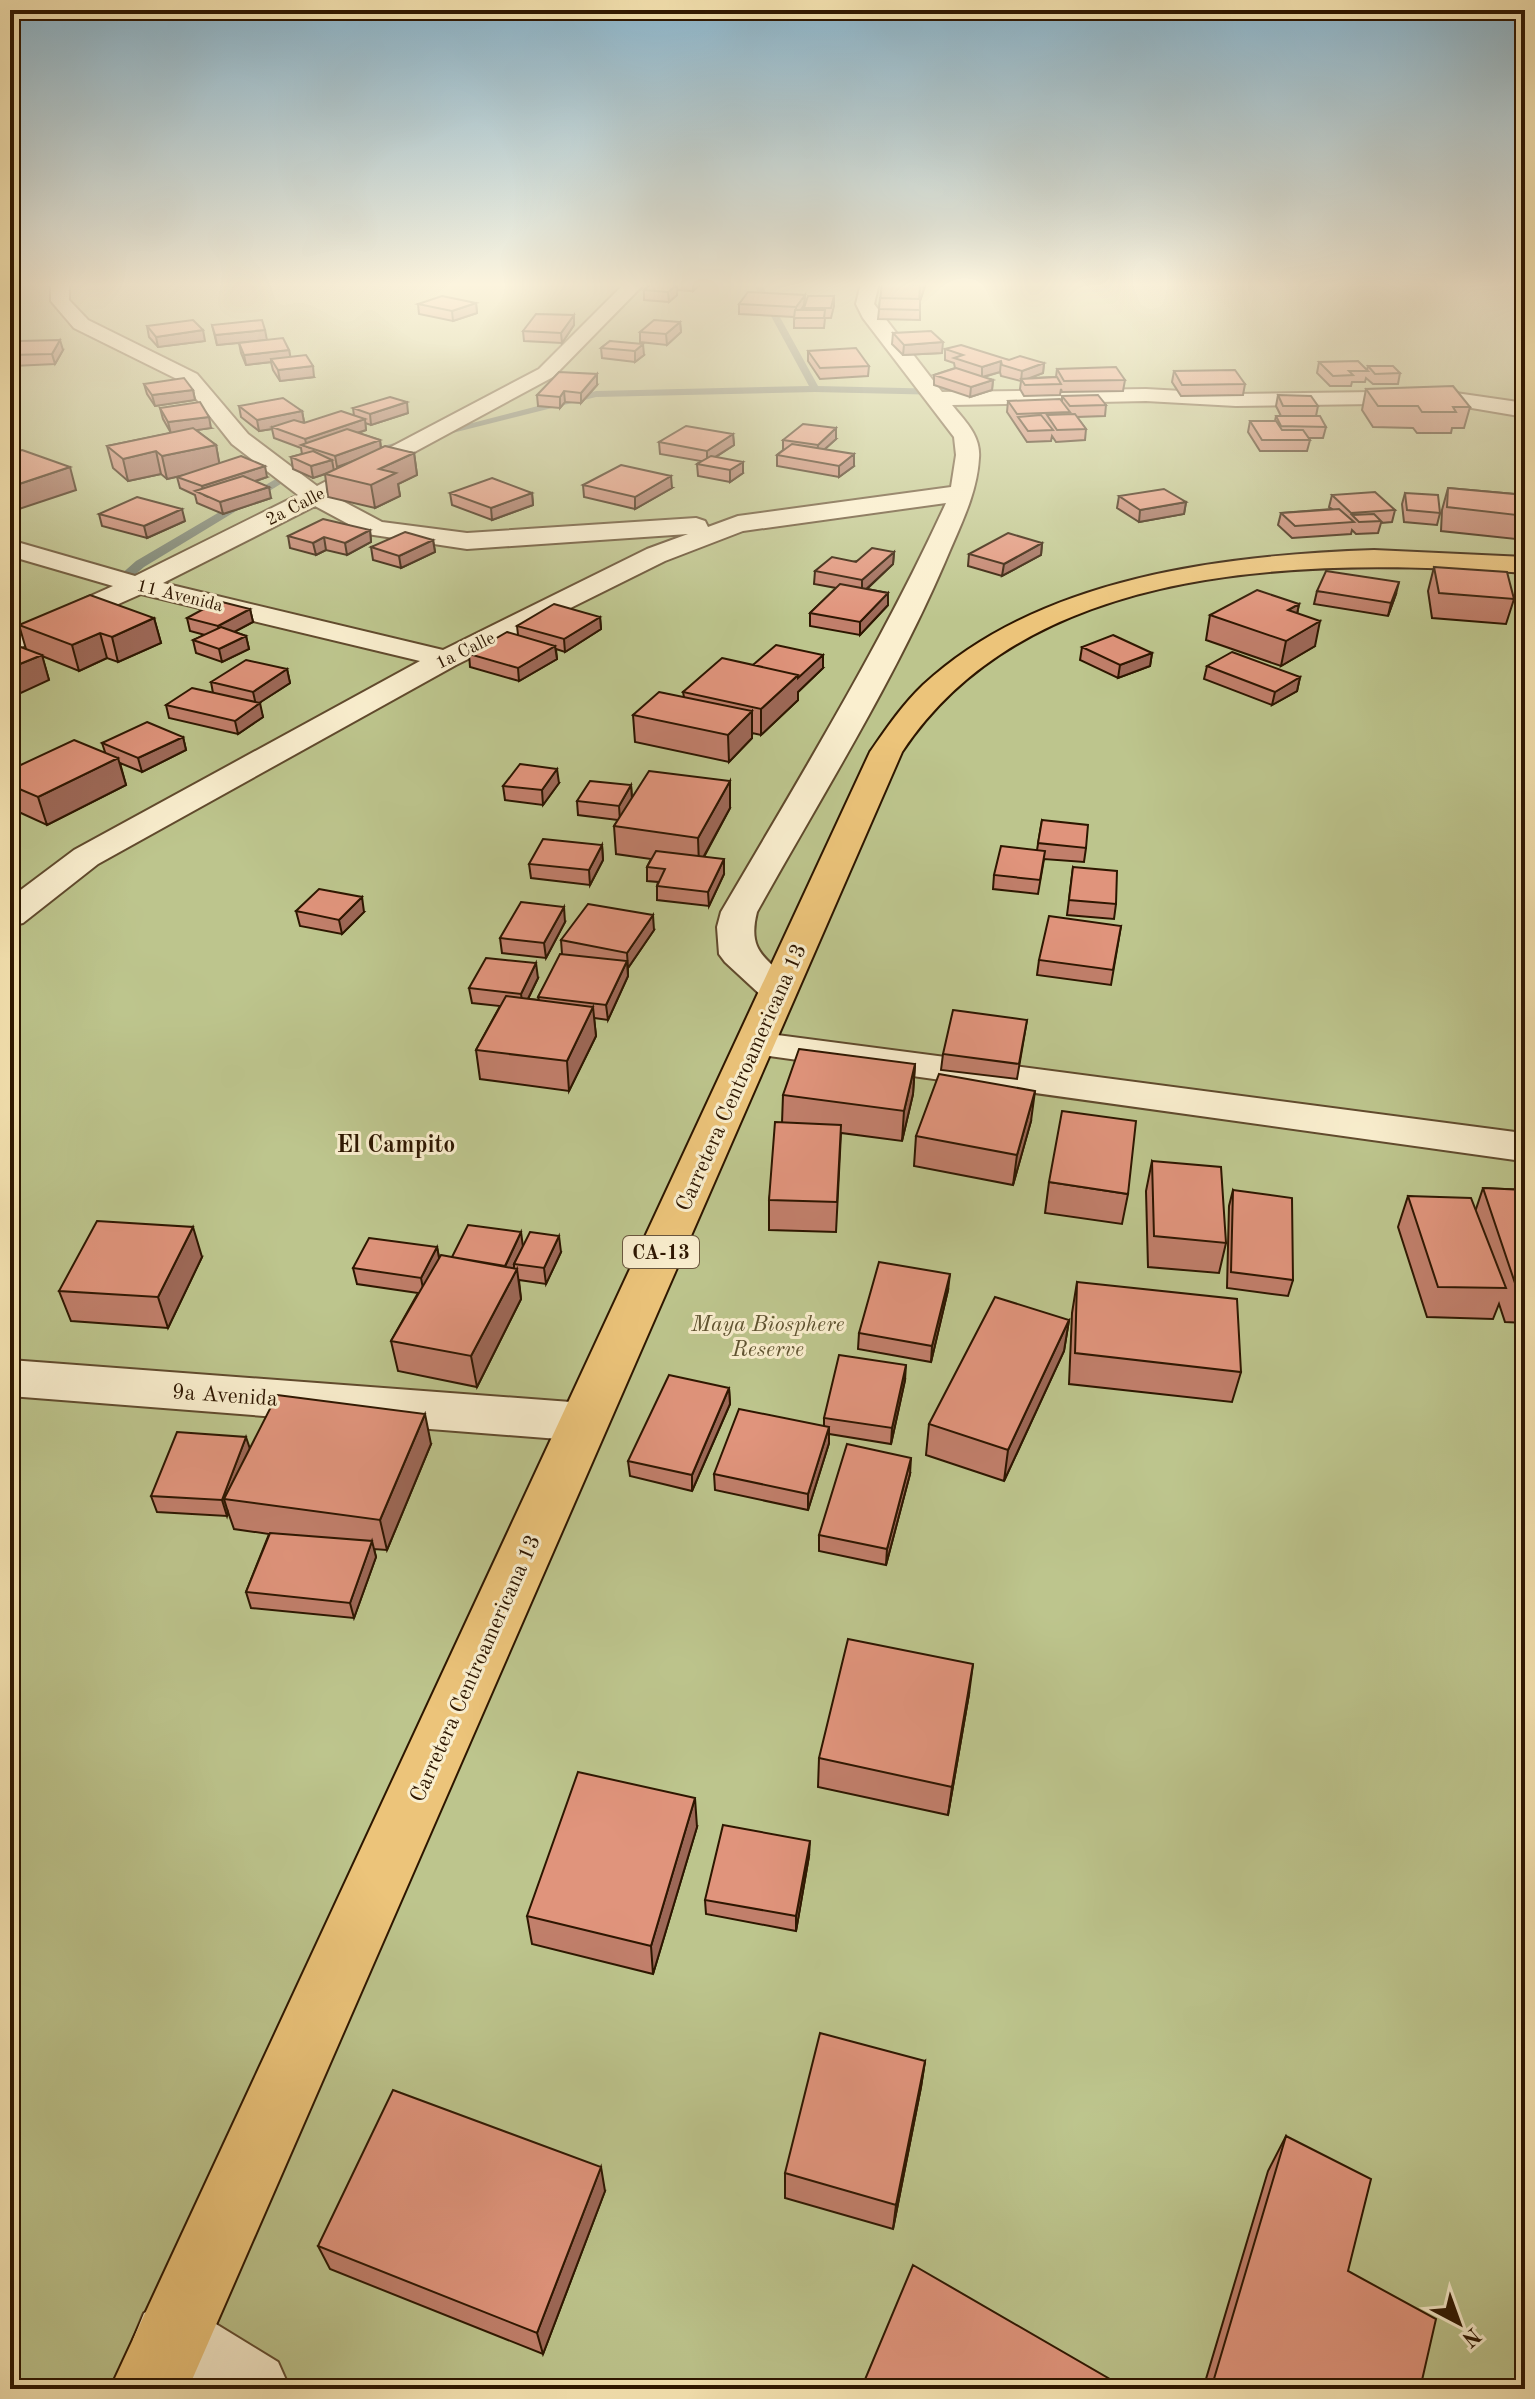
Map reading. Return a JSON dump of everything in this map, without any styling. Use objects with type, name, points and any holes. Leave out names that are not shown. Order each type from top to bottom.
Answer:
[{"type":"highway","name":"Carretera Centroamericana 13","points":[[160,2364],[886,752],[914,712],[942,683],[985,653],[1038,623],[1095,599],[1161,580],[1238,566],[1319,559],[1404,558],[1525,565]]},
{"type":"street","points":[[204,395],[240,439],[315,496],[376,529],[467,541],[738,524]]},
{"type":"street","name":"2a Calle","points":[[10,643],[138,585],[315,496],[505,395]]},
{"type":"street","points":[[778,991],[738,954],[735,940],[739,912],[879,668],[917,595],[962,493],[968,455],[965,436],[935,395]]},
{"type":"street","points":[[938,399],[1146,395],[1236,400],[1442,397],[1525,410]]},
{"type":"street","name":"1a Calle","points":[[10,915],[86,857],[446,659],[656,555],[738,524],[962,493]]},
{"type":"street","name":"11 Avenida","points":[[10,548],[138,585],[446,659]]},
{"type":"street","points":[[755,1044],[1515,1146]]},
{"type":"street","name":"9a Avenida","points":[[10,1378],[584,1422]]},
{"type":"street","points":[[160,2364],[251,2389]]},
{"type":"green space","name":"Maya Biosphere Reserve","points":[[10,395],[1525,395],[1525,2389],[10,2389]]},
{"type":"building","points":[[1098,395],[1106,405],[1070,406],[1062,396]]},
{"type":"building","points":[[1278,395],[1311,396],[1318,406],[1283,406]]},
{"type":"building","points":[[1370,395],[1460,395],[1470,407],[1453,407],[1456,412],[1422,412],[1418,406],[1378,406]]},
{"type":"building","points":[[390,397],[407,402],[370,414],[353,408]]},
{"type":"building","points":[[283,398],[302,411],[257,420],[239,406]]},
{"type":"building","points":[[1060,399],[1070,412],[1017,414],[1008,401]]},
{"type":"building","points":[[200,402],[209,417],[168,422],[160,408]]},
{"type":"building","points":[[341,411],[365,419],[305,439],[272,427],[294,420],[304,423]]},
{"type":"building","points":[[1075,414],[1086,429],[1057,430],[1047,415]]},
{"type":"building","points":[[1041,415],[1053,430],[1028,431],[1018,417]]},
{"type":"building","points":[[1276,416],[1320,416],[1326,427],[1281,426]]},
{"type":"building","points":[[1250,421],[1276,421],[1282,430],[1303,430],[1310,440],[1262,440]]},
{"type":"building","points":[[803,424],[836,428],[818,445],[783,440]]},
{"type":"building","points":[[686,426],[733,434],[707,451],[659,442]]},
{"type":"building","points":[[193,428],[216,445],[162,456],[156,451],[123,459],[107,446]]},
{"type":"building","points":[[347,429],[380,440],[335,456],[301,445]]},
{"type":"building","points":[[792,444],[854,454],[839,466],[777,455]]},
{"type":"building","points":[[385,446],[414,453],[379,469],[396,473],[371,485],[325,474]]},
{"type":"building","points":[[22,450],[70,467],[10,487],[10,454]]},
{"type":"building","points":[[313,451],[332,460],[311,466],[291,457]]},
{"type":"building","points":[[241,456],[265,466],[202,486],[177,477]]},
{"type":"building","points":[[711,456],[743,462],[730,470],[697,464]]},
{"type":"building","points":[[621,465],[671,476],[635,497],[583,485]]},
{"type":"building","points":[[243,476],[269,487],[220,502],[195,491]]},
{"type":"building","points":[[492,478],[532,493],[491,508],[450,493]]},
{"type":"building","points":[[1448,488],[1525,495],[1525,516],[1447,507]]},
{"type":"building","points":[[1164,489],[1186,502],[1140,510],[1119,496]]},
{"type":"building","points":[[1375,492],[1395,510],[1351,513],[1332,495]]},
{"type":"building","points":[[1405,493],[1438,495],[1440,513],[1407,510]]},
{"type":"building","points":[[137,497],[182,509],[144,526],[99,514]]},
{"type":"building","points":[[1339,509],[1354,522],[1295,526],[1281,513]]},
{"type":"building","points":[[1374,514],[1381,521],[1359,522],[1352,515]]},
{"type":"building","points":[[323,519],[370,530],[345,543],[324,537],[313,543],[288,536]]},
{"type":"building","points":[[405,532],[433,540],[399,556],[371,547]]},
{"type":"building","points":[[1008,533],[1042,543],[1004,564],[969,554]]},
{"type":"building","points":[[872,548],[894,552],[862,580],[815,571],[832,557],[856,562]]},
{"type":"building","points":[[1434,567],[1507,572],[1514,599],[1439,593]]},
{"type":"building","points":[[1326,571],[1399,582],[1391,603],[1317,591]]},
{"type":"building","points":[[840,584],[888,593],[860,622],[810,613]]},
{"type":"building","points":[[1257,590],[1299,604],[1288,610],[1320,621],[1286,641],[1210,615]]},
{"type":"building","points":[[90,595],[154,618],[112,637],[100,633],[72,645],[19,625]]},
{"type":"building","points":[[218,601],[250,609],[218,626],[187,618]]},
{"type":"building","points":[[554,604],[600,617],[564,639],[517,626]]},
{"type":"building","points":[[221,627],[246,636],[219,649],[193,640]]},
{"type":"building","points":[[507,632],[555,646],[518,668],[469,654]]},
{"type":"building","points":[[1113,635],[1152,653],[1120,665],[1082,647]]},
{"type":"building","points":[[10,643],[42,655],[10,668]]},
{"type":"building","points":[[776,645],[823,655],[798,678],[798,675],[753,665]]},
{"type":"building","points":[[1232,652],[1300,677],[1275,692],[1207,666]]},
{"type":"building","points":[[722,658],[798,675],[761,709],[683,692]]},
{"type":"building","points":[[246,660],[287,669],[253,692],[211,682]]},
{"type":"building","points":[[192,688],[260,703],[235,721],[166,705]]},
{"type":"building","points":[[659,692],[752,711],[728,735],[633,715]]},
{"type":"building","points":[[147,722],[183,737],[138,758],[102,743]]},
{"type":"building","points":[[74,740],[118,758],[38,797],[10,785],[10,770]]},
{"type":"building","points":[[520,764],[557,769],[542,790],[503,786]]},
{"type":"building","points":[[649,771],[730,781],[698,838],[614,826]]},
{"type":"building","points":[[590,781],[631,785],[619,806],[577,801]]},
{"type":"building","points":[[1042,820],[1088,825],[1086,848],[1038,843]]},
{"type":"building","points":[[543,839],[602,845],[589,870],[529,864]]},
{"type":"building","points":[[1001,846],[1045,851],[1040,880],[994,875]]},
{"type":"building","points":[[656,851],[724,859],[708,892],[657,886],[665,869],[647,867]]},
{"type":"building","points":[[1073,867],[1117,871],[1116,904],[1069,900]]},
{"type":"building","points":[[319,889],[362,897],[339,920],[296,911]]},
{"type":"building","points":[[521,902],[564,907],[544,943],[500,938]]},
{"type":"building","points":[[588,904],[653,915],[627,953],[561,940]]},
{"type":"building","points":[[1049,916],[1121,926],[1113,970],[1039,960]]},
{"type":"building","points":[[560,954],[627,961],[606,1005],[538,997]]},
{"type":"building","points":[[486,958],[536,963],[521,994],[469,988]]},
{"type":"building","points":[[506,996],[593,1007],[567,1061],[476,1050]]},
{"type":"building","points":[[953,1010],[1027,1020],[1019,1064],[943,1054]]},
{"type":"building","points":[[799,1049],[915,1064],[904,1111],[783,1095]]},
{"type":"building","points":[[939,1074],[1035,1091],[1017,1155],[916,1136]]},
{"type":"building","points":[[1062,1111],[1136,1121],[1128,1194],[1049,1182]]},
{"type":"building","points":[[775,1122],[841,1125],[837,1202],[769,1200]]},
{"type":"building","points":[[1152,1161],[1221,1167],[1226,1243],[1154,1236]]},
{"type":"building","points":[[1483,1188],[1525,1190],[1525,1292],[1518,1292]]},
{"type":"building","points":[[1233,1190],[1292,1198],[1293,1280],[1231,1272]]},
{"type":"building","points":[[1408,1196],[1471,1198],[1506,1288],[1438,1287]]},
{"type":"building","points":[[97,1221],[193,1227],[158,1297],[59,1291]]},
{"type":"building","points":[[468,1225],[521,1232],[505,1266],[452,1257]]},
{"type":"building","points":[[530,1232],[559,1236],[544,1268],[514,1264]]},
{"type":"building","points":[[369,1238],[437,1247],[421,1278],[353,1268]]},
{"type":"building","points":[[441,1255],[517,1269],[471,1356],[391,1341]]},
{"type":"building","points":[[879,1262],[950,1274],[932,1346],[859,1333]]},
{"type":"building","points":[[1077,1282],[1237,1299],[1241,1372],[1075,1353]]},
{"type":"building","points":[[995,1297],[1069,1320],[1008,1450],[929,1424]]},
{"type":"building","points":[[839,1355],[906,1365],[892,1428],[824,1418]]},
{"type":"building","points":[[669,1375],[729,1388],[692,1475],[628,1461]]},
{"type":"building","points":[[277,1395],[425,1414],[380,1520],[224,1499]]},
{"type":"building","points":[[739,1409],[829,1427],[808,1494],[714,1474]]},
{"type":"building","points":[[177,1432],[246,1437],[222,1500],[151,1496]]},
{"type":"building","points":[[847,1444],[911,1458],[887,1549],[819,1535]]},
{"type":"building","points":[[270,1533],[372,1541],[350,1603],[246,1592]]},
{"type":"building","points":[[848,1639],[973,1664],[952,1787],[819,1758]]},
{"type":"building","points":[[578,1772],[695,1798],[651,1946],[527,1916]]},
{"type":"building","points":[[723,1825],[810,1841],[796,1916],[705,1900]]},
{"type":"building","points":[[820,2033],[925,2061],[896,2205],[785,2173]]},
{"type":"building","points":[[393,2090],[601,2167],[537,2333],[318,2246]]},
{"type":"building","points":[[1286,2136],[1371,2179],[1348,2271],[1436,2319],[1420,2389],[1211,2389]]},
{"type":"building","points":[[913,2265],[1127,2389],[861,2389]]},
{"type":"waterway","points":[[361,453],[592,395]]},
{"type":"waterway","points":[[107,592],[140,564],[302,468]]},
{"type":"district","name":"El Campito","points":[[396,1144]]}]
